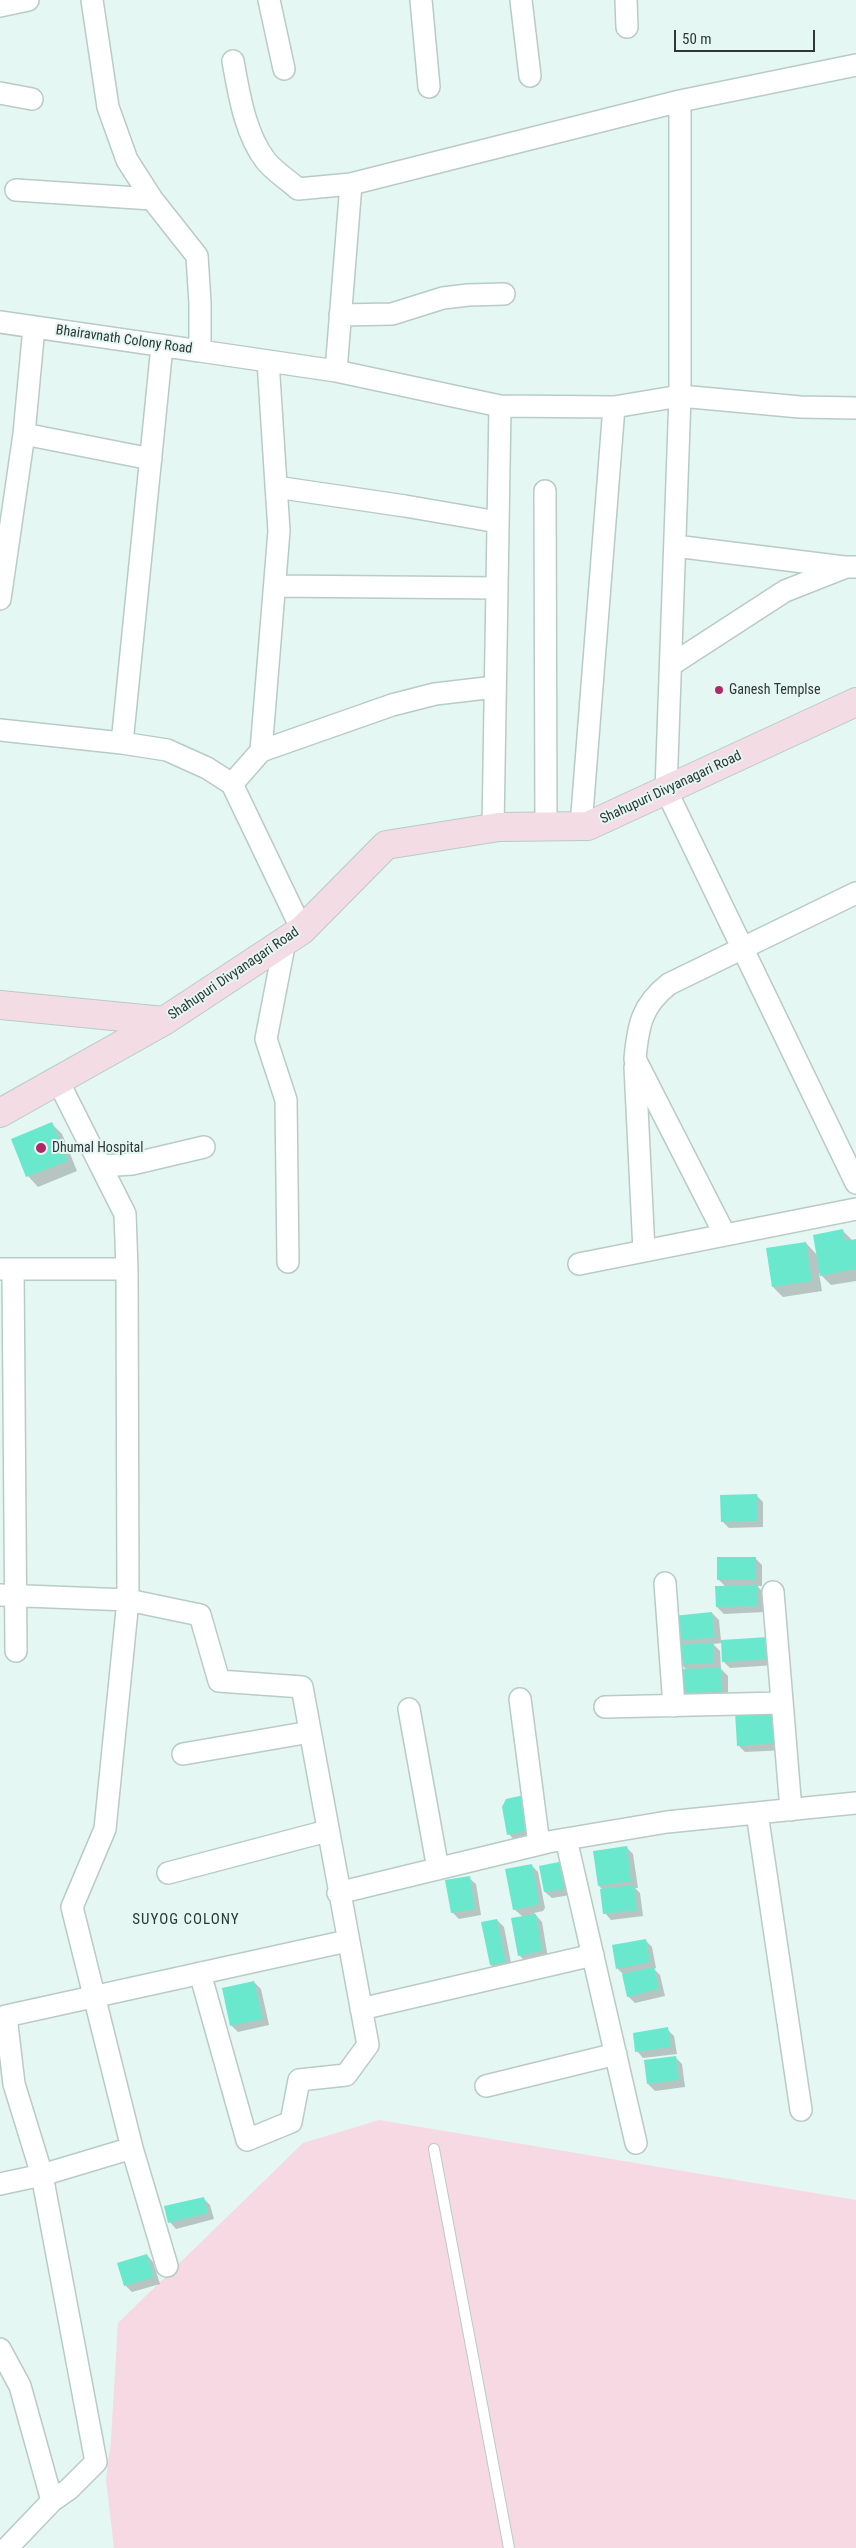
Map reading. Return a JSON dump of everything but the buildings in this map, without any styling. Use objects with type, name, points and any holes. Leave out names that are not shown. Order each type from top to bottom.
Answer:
[{"type":"main road","name":"Shahupuri Divyanagari Road","points":[[0,1005],[164,1021],[293,935],[386,845],[493,828],[588,826],[856,702]]},
{"type":"main road","points":[[0,1113],[164,1021]]},
{"type":"street","points":[[0,6],[28,0]]},
{"type":"street","name":"Bhairavnath Colony Road","points":[[0,322],[200,351],[197,256],[152,199],[127,160],[108,107],[92,0]]},
{"type":"street","points":[[269,0],[284,69]]},
{"type":"street","points":[[421,0],[428,87]]},
{"type":"street","points":[[521,0],[530,76]]},
{"type":"street","points":[[626,0],[627,27]]},
{"type":"street","points":[[232,61],[240,98],[254,140],[267,162],[298,189],[351,184],[680,101],[856,65]]},
{"type":"street","points":[[0,93],[32,99]]},
{"type":"street","points":[[680,101],[680,396],[666,790],[856,1184]]},
{"type":"street","points":[[336,371],[351,184]]},
{"type":"street","points":[[16,190],[152,199]]},
{"type":"street","points":[[340,315],[392,314],[443,298],[504,294]]},
{"type":"street","points":[[0,599],[24,434],[34,327]]},
{"type":"street","points":[[122,743],[162,346]]},
{"type":"street","points":[[200,351],[336,371],[500,406],[614,407],[680,396],[800,407],[856,408]]},
{"type":"street","points":[[261,751],[279,531],[268,361]]},
{"type":"street","points":[[493,828],[500,406]]},
{"type":"street","points":[[581,826],[614,407]]},
{"type":"street","points":[[24,434],[151,459]]},
{"type":"street","points":[[276,487],[498,522]]},
{"type":"street","points":[[545,491],[546,827]]},
{"type":"street","points":[[675,546],[851,567]]},
{"type":"street","points":[[671,665],[785,591],[851,567]]},
{"type":"street","points":[[275,586],[497,588]]},
{"type":"street","points":[[232,784],[261,751],[392,705],[435,694],[495,687]]},
{"type":"street","points":[[0,730],[122,743],[167,750],[207,768],[232,784],[293,935],[266,1039],[286,1100],[288,1262]]},
{"type":"street","points":[[644,1252],[635,1059],[637,1034],[645,1009],[655,995],[669,984],[856,893]]},
{"type":"street","points":[[635,1059],[725,1235]]},
{"type":"street","points":[[58,1081],[125,1214],[128,1269],[128,1600],[105,1829],[72,1906],[132,2148],[167,2266]]},
{"type":"street","points":[[101,1166],[132,1164],[204,1147]]},
{"type":"street","points":[[579,1264],[856,1209]]},
{"type":"street","points":[[16,1651],[8,1596],[6,1269],[128,1269]]},
{"type":"street","points":[[665,1583],[674,1706]]},
{"type":"street","points":[[773,1592],[791,1810]]},
{"type":"street","points":[[8,1596],[128,1600],[200,1615],[219,1681],[302,1687],[338,1893],[368,2046],[346,2075],[299,2080],[291,2122],[246,2140],[200,1973]]},
{"type":"street","points":[[520,1699],[539,1844]]},
{"type":"street","points":[[605,1707],[782,1703]]},
{"type":"street","points":[[409,1709],[438,1869]]},
{"type":"street","points":[[183,1754],[310,1732]]},
{"type":"street","points":[[338,1893],[566,1839],[667,1822],[856,1803]]},
{"type":"street","points":[[757,1813],[800,2110]]},
{"type":"street","points":[[168,1873],[327,1831]]},
{"type":"street","points":[[566,1839],[636,2143]]},
{"type":"street","points":[[6,2548],[96,2462],[42,2175],[14,2084],[3,2018],[94,1996],[347,1941]]},
{"type":"street","points":[[362,2009],[593,1955]]},
{"type":"street","points":[[486,2086],[616,2054]]},
{"type":"street","points":[[0,2184],[42,2175],[132,2148]]},
{"type":"street","points":[[0,2349],[20,2386],[61,2495]]},
{"type":"lane","points":[[434,2149],[510,2548]]},
{"type":"shaded area","points":[[379,2120],[856,2200],[856,2548],[114,2548],[106,2480],[111,2440],[118,2323],[303,2143]]},
{"type":"place","name":"Ganesh Templse","points":[[719,690]]},
{"type":"place","name":"Dhumal Hospital","points":[[41,1148]]},
{"type":"district","name":"SUYOG COLONY","points":[[186,1920]]}]
